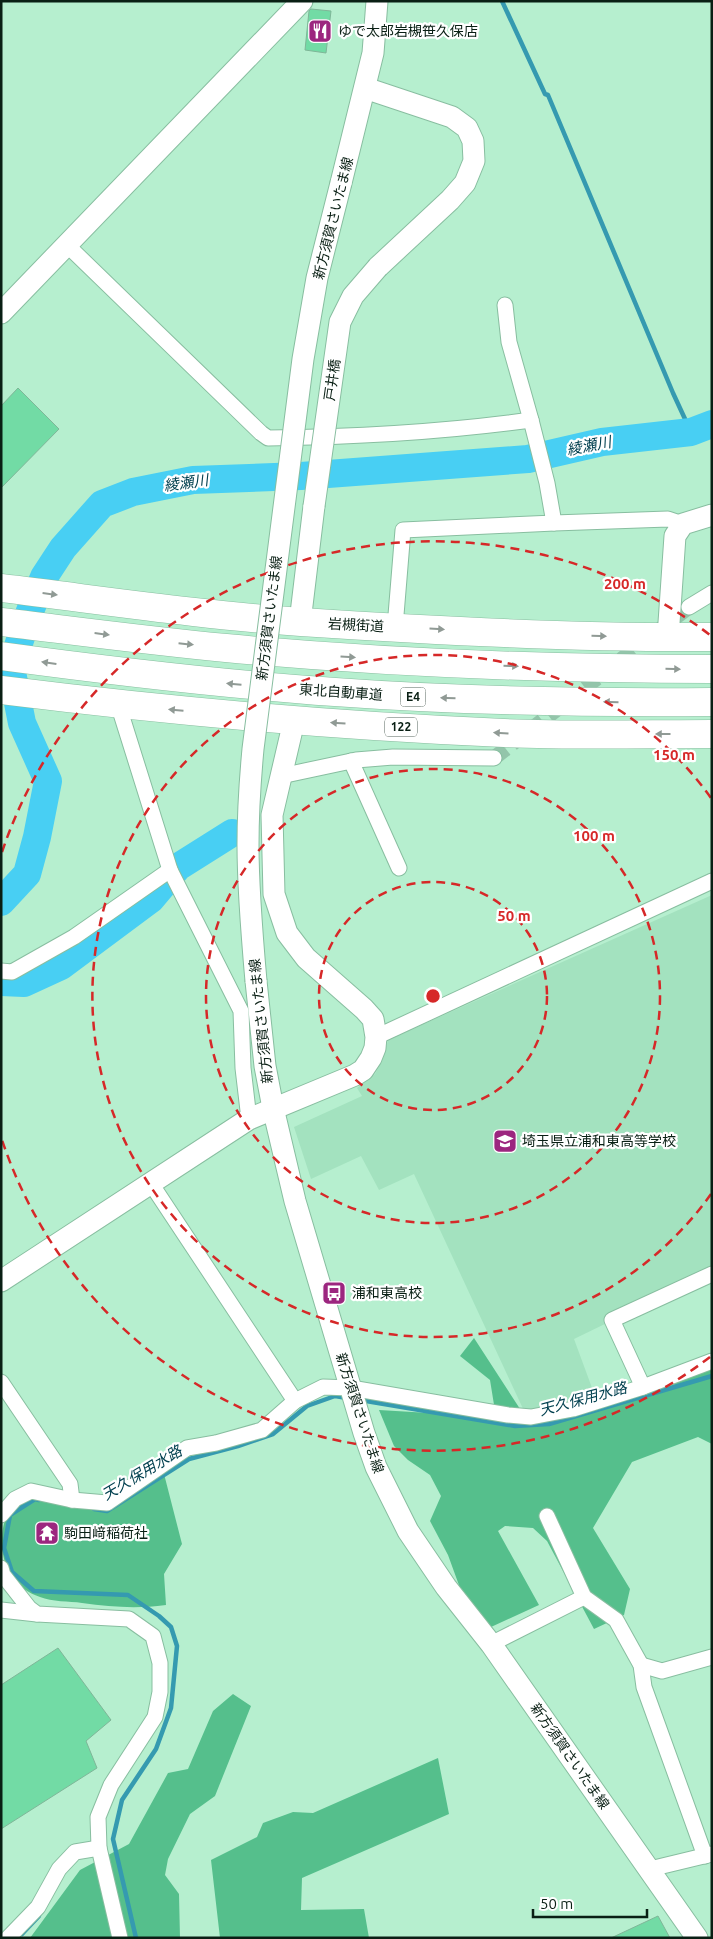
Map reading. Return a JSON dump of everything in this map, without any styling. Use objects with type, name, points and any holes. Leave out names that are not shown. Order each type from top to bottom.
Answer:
[{"type":"highway","name":"岩槻街道","points":[[1,588],[196,612],[300,622],[634,637],[712,636]]},
{"type":"highway","points":[[1,622],[138,639],[288,653],[436,663],[579,668],[712,669]]},
{"type":"highway","name":"東北自動車道","points":[[1,656],[115,672],[335,692],[414,697],[621,703],[712,702]]},
{"type":"highway","name":"122","points":[[1,690],[118,704],[294,721],[506,733],[712,734]]},
{"type":"main road","points":[[1,313],[302,1]]},
{"type":"main road","name":"新方須賀さいたま線","points":[[377,1],[373,53],[366,88],[317,278],[304,350],[253,749],[249,796],[249,897],[265,1066],[295,1201],[376,1467],[408,1531],[446,1587],[491,1644],[697,1938]]},
{"type":"main road","name":"戸井橋","points":[[300,622],[340,322],[353,296],[378,268],[450,200],[465,183],[474,161],[473,140],[467,128],[452,117],[366,88]]},
{"type":"main road","points":[[668,637],[675,536],[683,524],[712,515]]},
{"type":"main road","points":[[1,1281],[249,1119],[355,1075],[363,1070],[371,1058],[376,1037],[373,1019],[306,958],[287,933],[274,894],[272,815],[294,721]]},
{"type":"street","points":[[67,245],[268,438],[349,436],[486,426],[531,420]]},
{"type":"street","points":[[506,305],[509,342],[547,483],[554,523]]},
{"type":"street","points":[[395,627],[403,530],[668,519],[683,524]]},
{"type":"street","points":[[689,607],[712,593]]},
{"type":"street","points":[[118,704],[170,870],[240,1010],[243,1068],[249,1119]]},
{"type":"street","points":[[281,776],[393,756],[494,758]]},
{"type":"street","points":[[351,762],[399,868]]},
{"type":"street","points":[[1,971],[12,972],[74,937],[170,870]]},
{"type":"street","points":[[376,1037],[712,881]]},
{"type":"street","points":[[150,1182],[295,1401]]},
{"type":"street","points":[[643,1387],[612,1320],[712,1274]]},
{"type":"street","points":[[1,1515],[15,1499],[30,1491],[72,1500],[107,1503],[188,1448],[216,1443],[262,1430],[295,1401],[323,1387],[351,1388],[508,1415],[531,1417],[573,1409],[643,1387],[712,1361]]},
{"type":"street","points":[[1,1382],[70,1484],[72,1500]]},
{"type":"street","points":[[547,1516],[584,1598],[616,1620],[641,1665],[644,1687],[708,1855],[650,1870]]},
{"type":"street","points":[[1,1568],[3,1574],[29,1608],[37,1614]]},
{"type":"street","points":[[491,1644],[584,1598]]},
{"type":"street","points":[[1,1610],[129,1619],[153,1636],[160,1662],[160,1692],[155,1717],[111,1785],[98,1817],[99,1848],[120,1938]]},
{"type":"street","points":[[641,1665],[662,1671],[712,1657]]},
{"type":"street","points":[[8,1938],[38,1906],[59,1869],[75,1852],[99,1848]]},
{"type":"shaded area","name":"埼玉県立浦和東高等学校","points":[[712,895],[712,1272],[574,1339],[595,1396],[525,1413],[414,1174],[379,1190],[361,1156],[311,1179],[294,1127],[362,1096],[357,1088],[375,1074],[382,1061],[388,1040]]},
{"type":"shaded area","points":[[474,1338],[522,1412],[533,1422],[712,1367],[712,1444],[698,1437],[632,1462],[593,1528],[630,1589],[624,1615],[594,1629],[547,1541],[533,1528],[505,1526],[498,1531],[539,1605],[491,1627],[464,1599],[448,1555],[430,1521],[441,1496],[430,1475],[408,1460],[394,1446],[379,1410],[496,1417],[490,1380],[460,1356]]},
{"type":"shaded area","points":[[163,1470],[182,1544],[164,1574],[166,1605],[124,1607],[50,1600],[24,1589],[12,1577],[3,1554],[4,1522],[14,1508],[27,1497],[107,1507]]},
{"type":"shaded area","points":[[233,1694],[251,1706],[215,1796],[190,1814],[168,1859],[165,1875],[179,1894],[180,1938],[30,1938],[80,1870],[129,1844],[168,1773],[188,1769],[213,1711]]},
{"type":"shaded area","points":[[438,1758],[449,1814],[302,1878],[301,1910],[364,1909],[369,1938],[220,1938],[211,1860],[257,1837],[263,1823],[293,1812],[313,1813]]},
{"type":"building","points":[[311,9],[331,11],[326,53],[305,50],[309,11]]},
{"type":"building","points":[[18,388],[59,429],[1,488],[1,406]]},
{"type":"building","points":[[58,1648],[111,1720],[86,1741],[97,1768],[1,1829],[1,1685]]},
{"type":"building","points":[[658,1916],[670,1938],[611,1938]]},
{"type":"waterway","points":[[502,1],[545,94],[548,95],[691,432]]},
{"type":"waterway","name":"綾瀬川","points":[[1,902],[27,874],[37,837],[48,781],[22,723],[11,667],[28,616],[44,577],[63,548],[102,504],[133,492],[193,480],[301,476],[528,459],[602,442],[691,432],[712,424]]},
{"type":"waterway","points":[[1,982],[24,983],[61,966],[151,899],[178,867],[232,833]]},
{"type":"waterway","name":"天久保用水路","points":[[360,1400],[515,1426],[549,1424],[712,1376]]},
{"type":"waterway","name":"天久保用水路","points":[[94,1509],[107,1511],[189,1459],[238,1446],[273,1434],[307,1406],[335,1396],[347,1398]]},
{"type":"waterway","name":"天久保用水路","points":[[39,1500],[35,1499],[10,1515],[4,1548],[12,1572],[34,1591],[128,1595],[159,1616],[171,1627],[177,1646],[171,1708],[156,1749],[122,1800],[113,1839],[136,1938]]},
{"type":"waterway","points":[[22,1934],[39,1916]]},
{"type":"tunnel","points":[[494,758],[689,607]]},
{"type":"place","name":"ゆで太郎岩槻笹久保店","points":[[320,31]]},
{"type":"place","name":"埼玉県立浦和東高等学校","points":[[505,1141]]},
{"type":"place","name":"浦和東高校","points":[[334,1293]]},
{"type":"place","name":"駒田﨑稲荷社","points":[[47,1533]]}]
